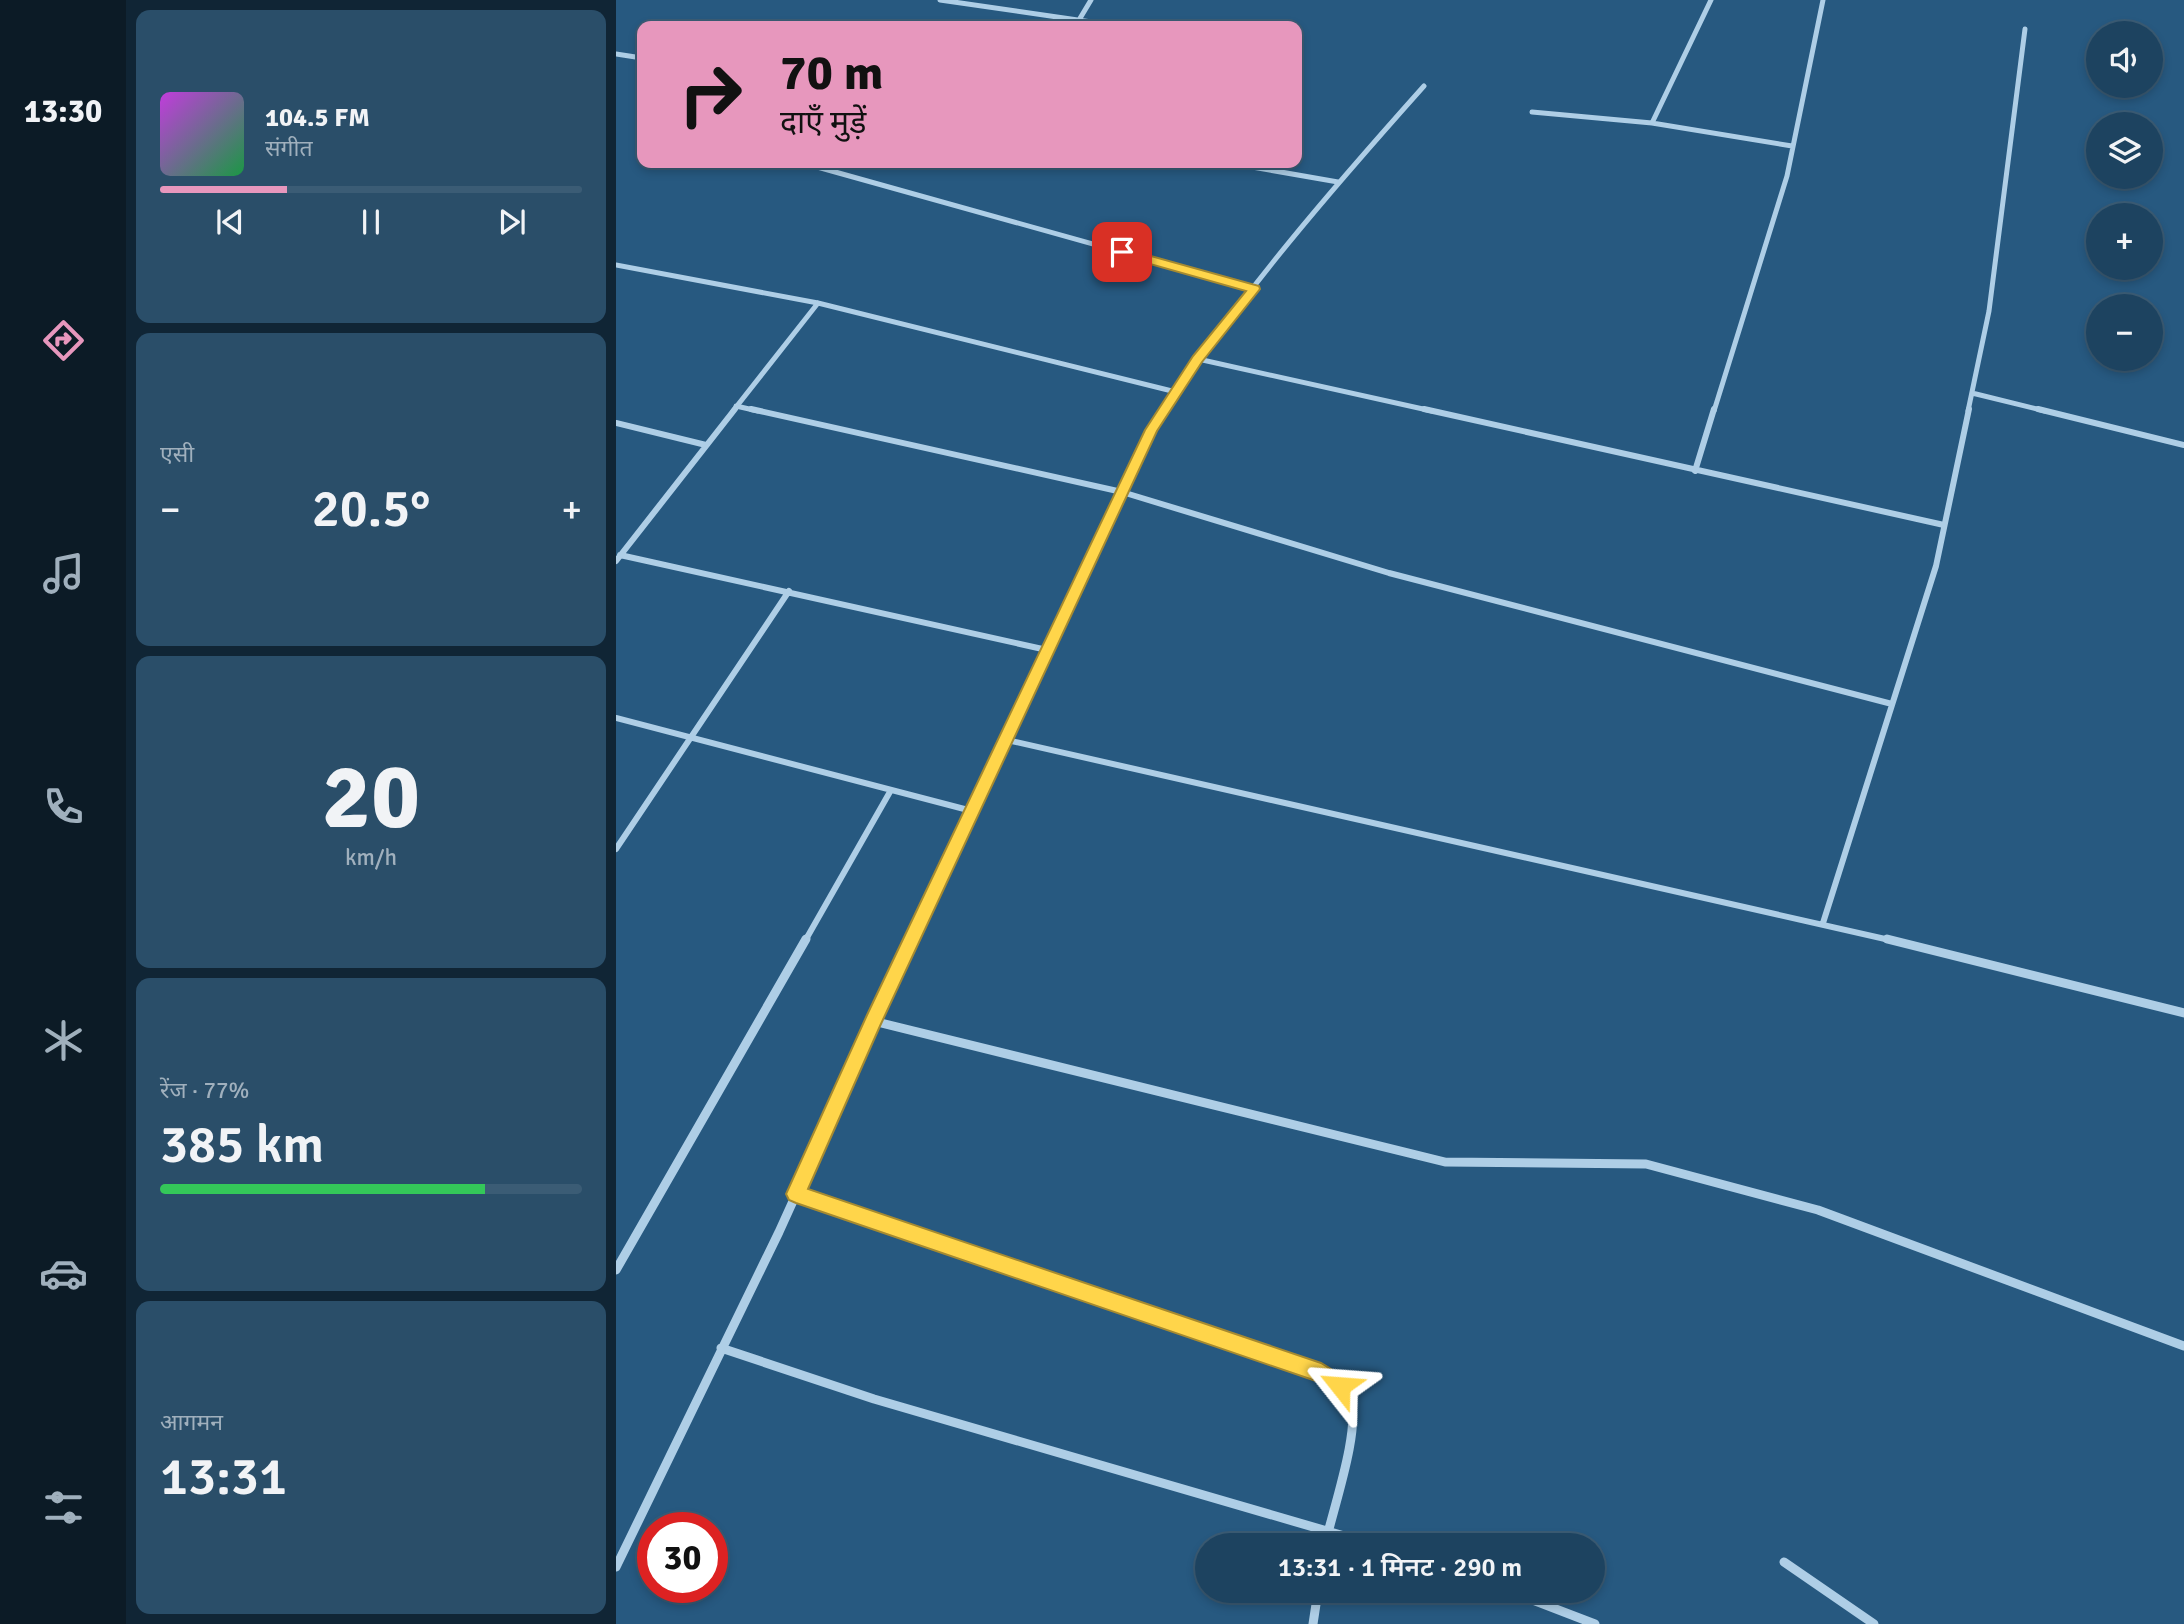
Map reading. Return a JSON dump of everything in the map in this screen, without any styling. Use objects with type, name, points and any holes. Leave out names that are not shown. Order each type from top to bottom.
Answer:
[{"type":"street","points":[[940,0],[1086,21]]},
{"type":"street","points":[[1079,20],[1091,0]]},
{"type":"street","points":[[1652,122],[1711,0]]},
{"type":"street","points":[[1695,471],[1787,176],[1822,0]]},
{"type":"street","points":[[1823,923],[1936,566],[1989,311],[2025,29]]},
{"type":"street","points":[[616,54],[637,57]]},
{"type":"street","points":[[616,1567],[796,1194],[873,1020],[1151,430],[1198,359],[1338,182],[1424,86]]},
{"type":"street","points":[[1532,111],[1652,122],[1792,146]]},
{"type":"street","points":[[821,168],[1254,289]]},
{"type":"street","points":[[1258,168],[1338,182]]},
{"type":"street","points":[[616,265],[818,303],[1176,392]]},
{"type":"street","points":[[818,303],[618,558],[789,591],[1047,650]]},
{"type":"street","points":[[1198,359],[1944,525]]},
{"type":"street","points":[[1972,393],[2184,445]]},
{"type":"street","points":[[736,406],[1122,492],[1389,573],[1892,704]]},
{"type":"street","points":[[616,423],[706,445]]},
{"type":"street","points":[[616,849],[789,591]]},
{"type":"street","points":[[616,718],[972,811]]},
{"type":"street","points":[[1007,740],[1823,923],[2184,1013]]},
{"type":"street","points":[[616,1270],[891,789]]},
{"type":"street","points":[[873,1020],[1445,1162],[1646,1164],[1818,1210],[2184,1346]]},
{"type":"street","points":[[796,1194],[1321,1373],[1340,1386],[1350,1399],[1352,1412],[1350,1436],[1327,1531]]},
{"type":"street","points":[[721,1348],[874,1399],[1334,1533]]},
{"type":"street","points":[[1784,1562],[1874,1624]]},
{"type":"street","points":[[1312,1624],[1316,1603]]},
{"type":"street","points":[[1540,1603],[1595,1624]]},
{"type":"route","points":[[1122,252],[1254,289],[1198,359],[1151,430],[873,1020],[796,1194],[1321,1373],[1340,1386]]}]
